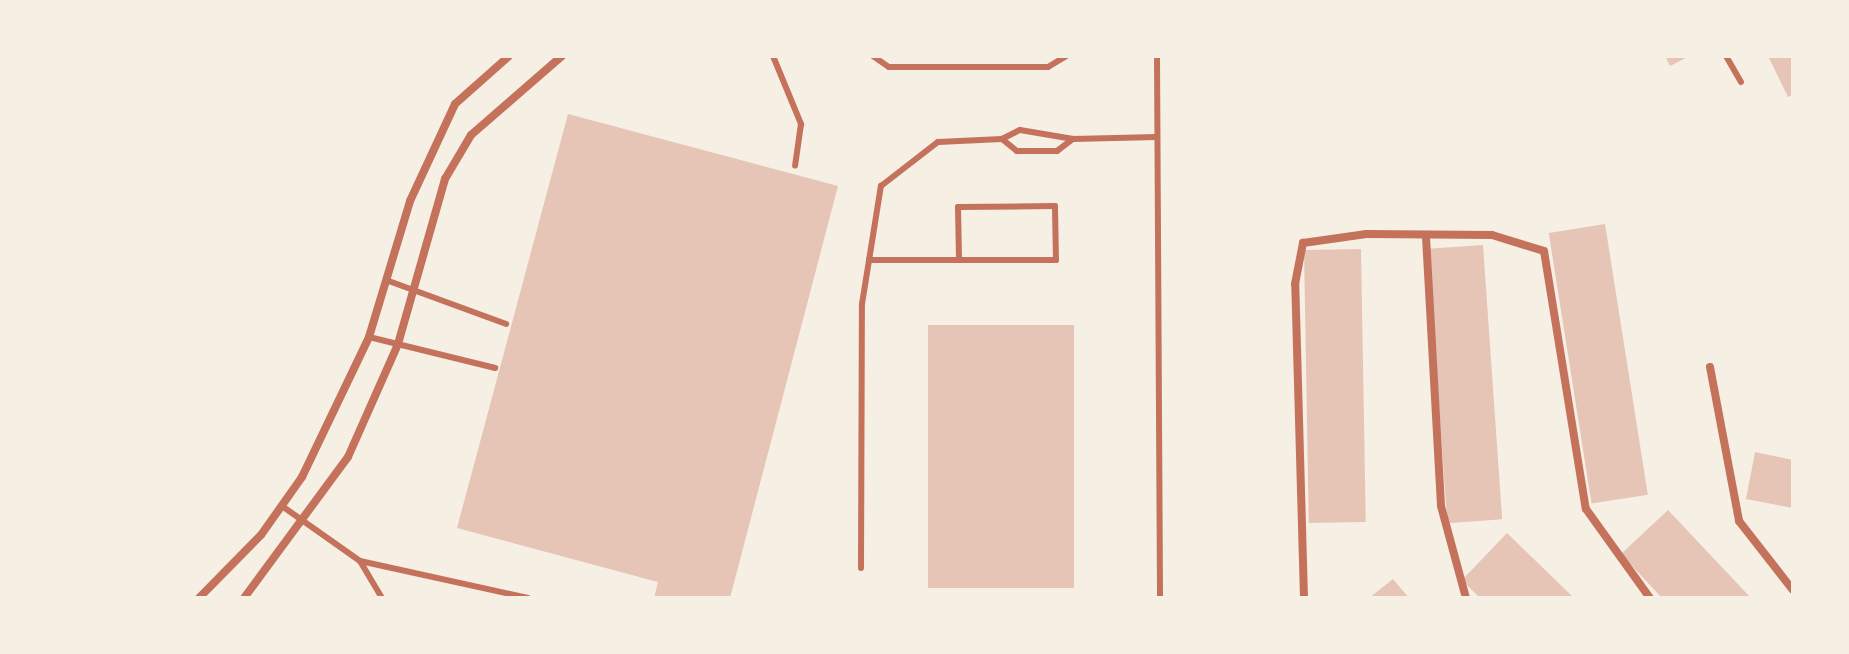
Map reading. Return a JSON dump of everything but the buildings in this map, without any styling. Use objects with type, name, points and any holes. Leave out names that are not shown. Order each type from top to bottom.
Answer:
[{"type":"street","points":[[199,598],[282,506],[369,337],[385,280],[455,104],[509,56]]},
{"type":"street","points":[[244,598],[304,522],[348,457],[398,344],[445,179],[471,135],[562,56]]},
{"type":"street","points":[[1304,598],[1295,284],[1303,243],[1366,234],[1426,237],[1492,235],[1544,251],[1586,509],[1650,598]]},
{"type":"street","points":[[1426,237],[1441,506],[1466,598]]},
{"type":"street","points":[[1710,367],[1739,521],[1793,590]]},
{"type":"lane","points":[[773,56],[801,124],[795,166]]},
{"type":"lane","points":[[873,56],[889,67],[1048,67],[1066,56]]},
{"type":"lane","points":[[1157,56],[1160,598]]},
{"type":"lane","points":[[1726,56],[1741,82]]},
{"type":"lane","points":[[861,568],[862,304],[881,186],[907,159],[938,142],[1002,139],[1020,130],[1073,139],[1157,137]]},
{"type":"lane","points":[[1002,139],[1017,151],[1057,151],[1073,139]]},
{"type":"lane","points":[[869,260],[959,260],[1056,260],[1055,206],[958,207],[959,260]]},
{"type":"lane","points":[[385,280],[506,324]]},
{"type":"lane","points":[[369,337],[495,368]]},
{"type":"lane","points":[[282,506],[360,561],[530,598]]},
{"type":"lane","points":[[360,561],[382,598]]}]
